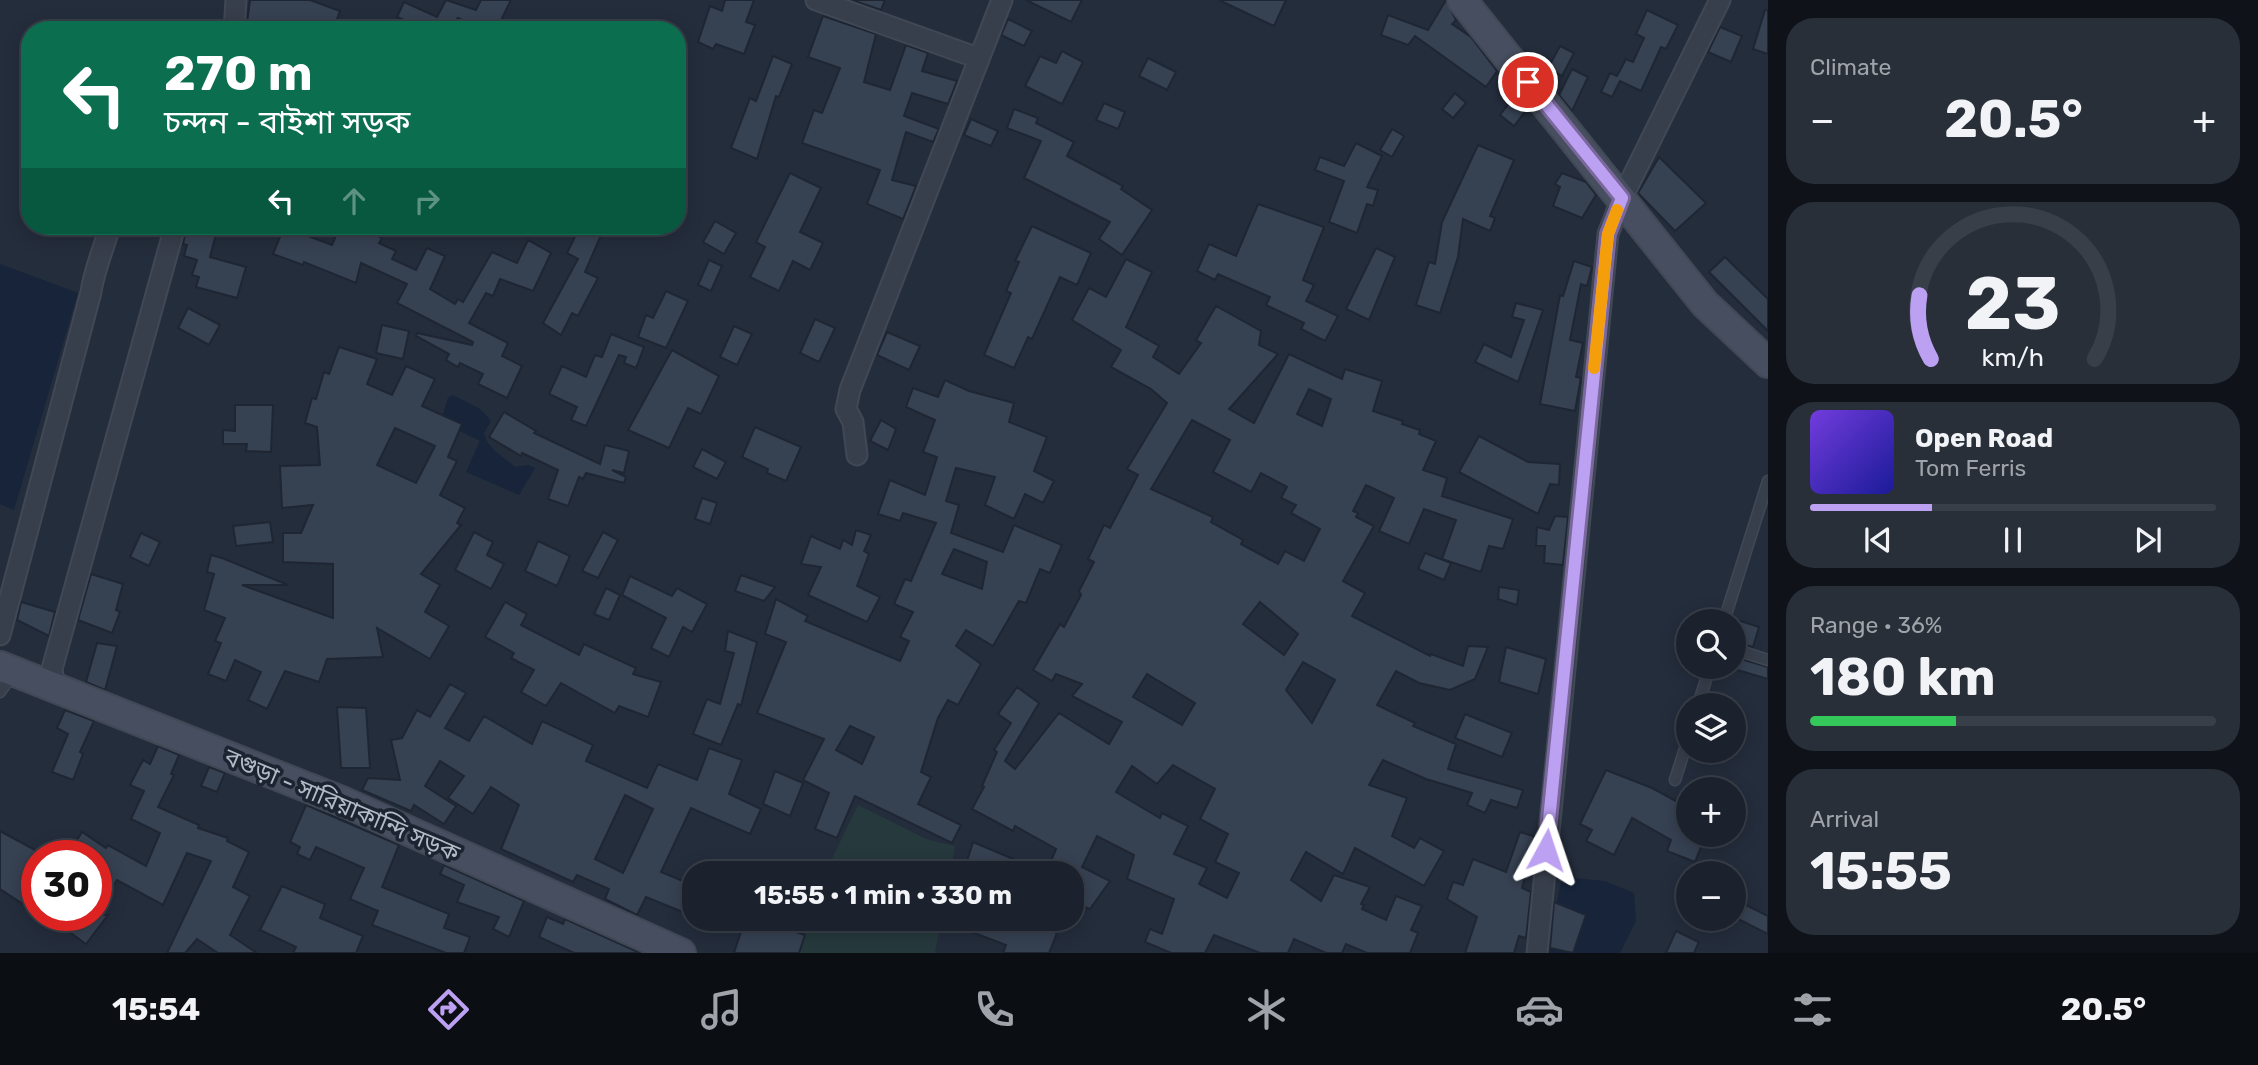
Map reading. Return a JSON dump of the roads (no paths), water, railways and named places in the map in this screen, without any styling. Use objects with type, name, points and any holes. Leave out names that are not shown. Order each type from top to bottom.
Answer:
[{"type":"main road","points":[[1462,0],[1705,304],[1768,363]]},
{"type":"main road","name":"বগুড়া - সারিয়াকান্দি সড়ক","points":[[5,676],[55,688],[344,803],[681,953]]},
{"type":"street","points":[[235,21],[236,0]]},
{"type":"street","points":[[816,0],[978,58]]},
{"type":"street","points":[[857,455],[853,422],[846,409],[850,390],[1002,0]]},
{"type":"street","points":[[1537,953],[1608,234],[1622,198],[1720,0]]},
{"type":"street","points":[[0,635],[94,274],[100,264],[108,235]]},
{"type":"street","points":[[55,688],[52,669],[173,235]]},
{"type":"lane","points":[[1728,609],[1768,481]]},
{"type":"lane","points":[[1746,653],[1768,660]]},
{"type":"lane","points":[[1675,780],[1680,763]]},
{"type":"water","points":[[0,264],[78,293],[14,510],[0,504]]},
{"type":"water","points":[[453,395],[480,409],[491,421],[484,433],[496,452],[515,467],[528,465],[535,468],[519,495],[466,472],[480,441],[447,425],[442,417],[448,398]]},
{"type":"water","points":[[1562,877],[1605,881],[1634,893],[1636,921],[1620,953],[1547,953]]}]
